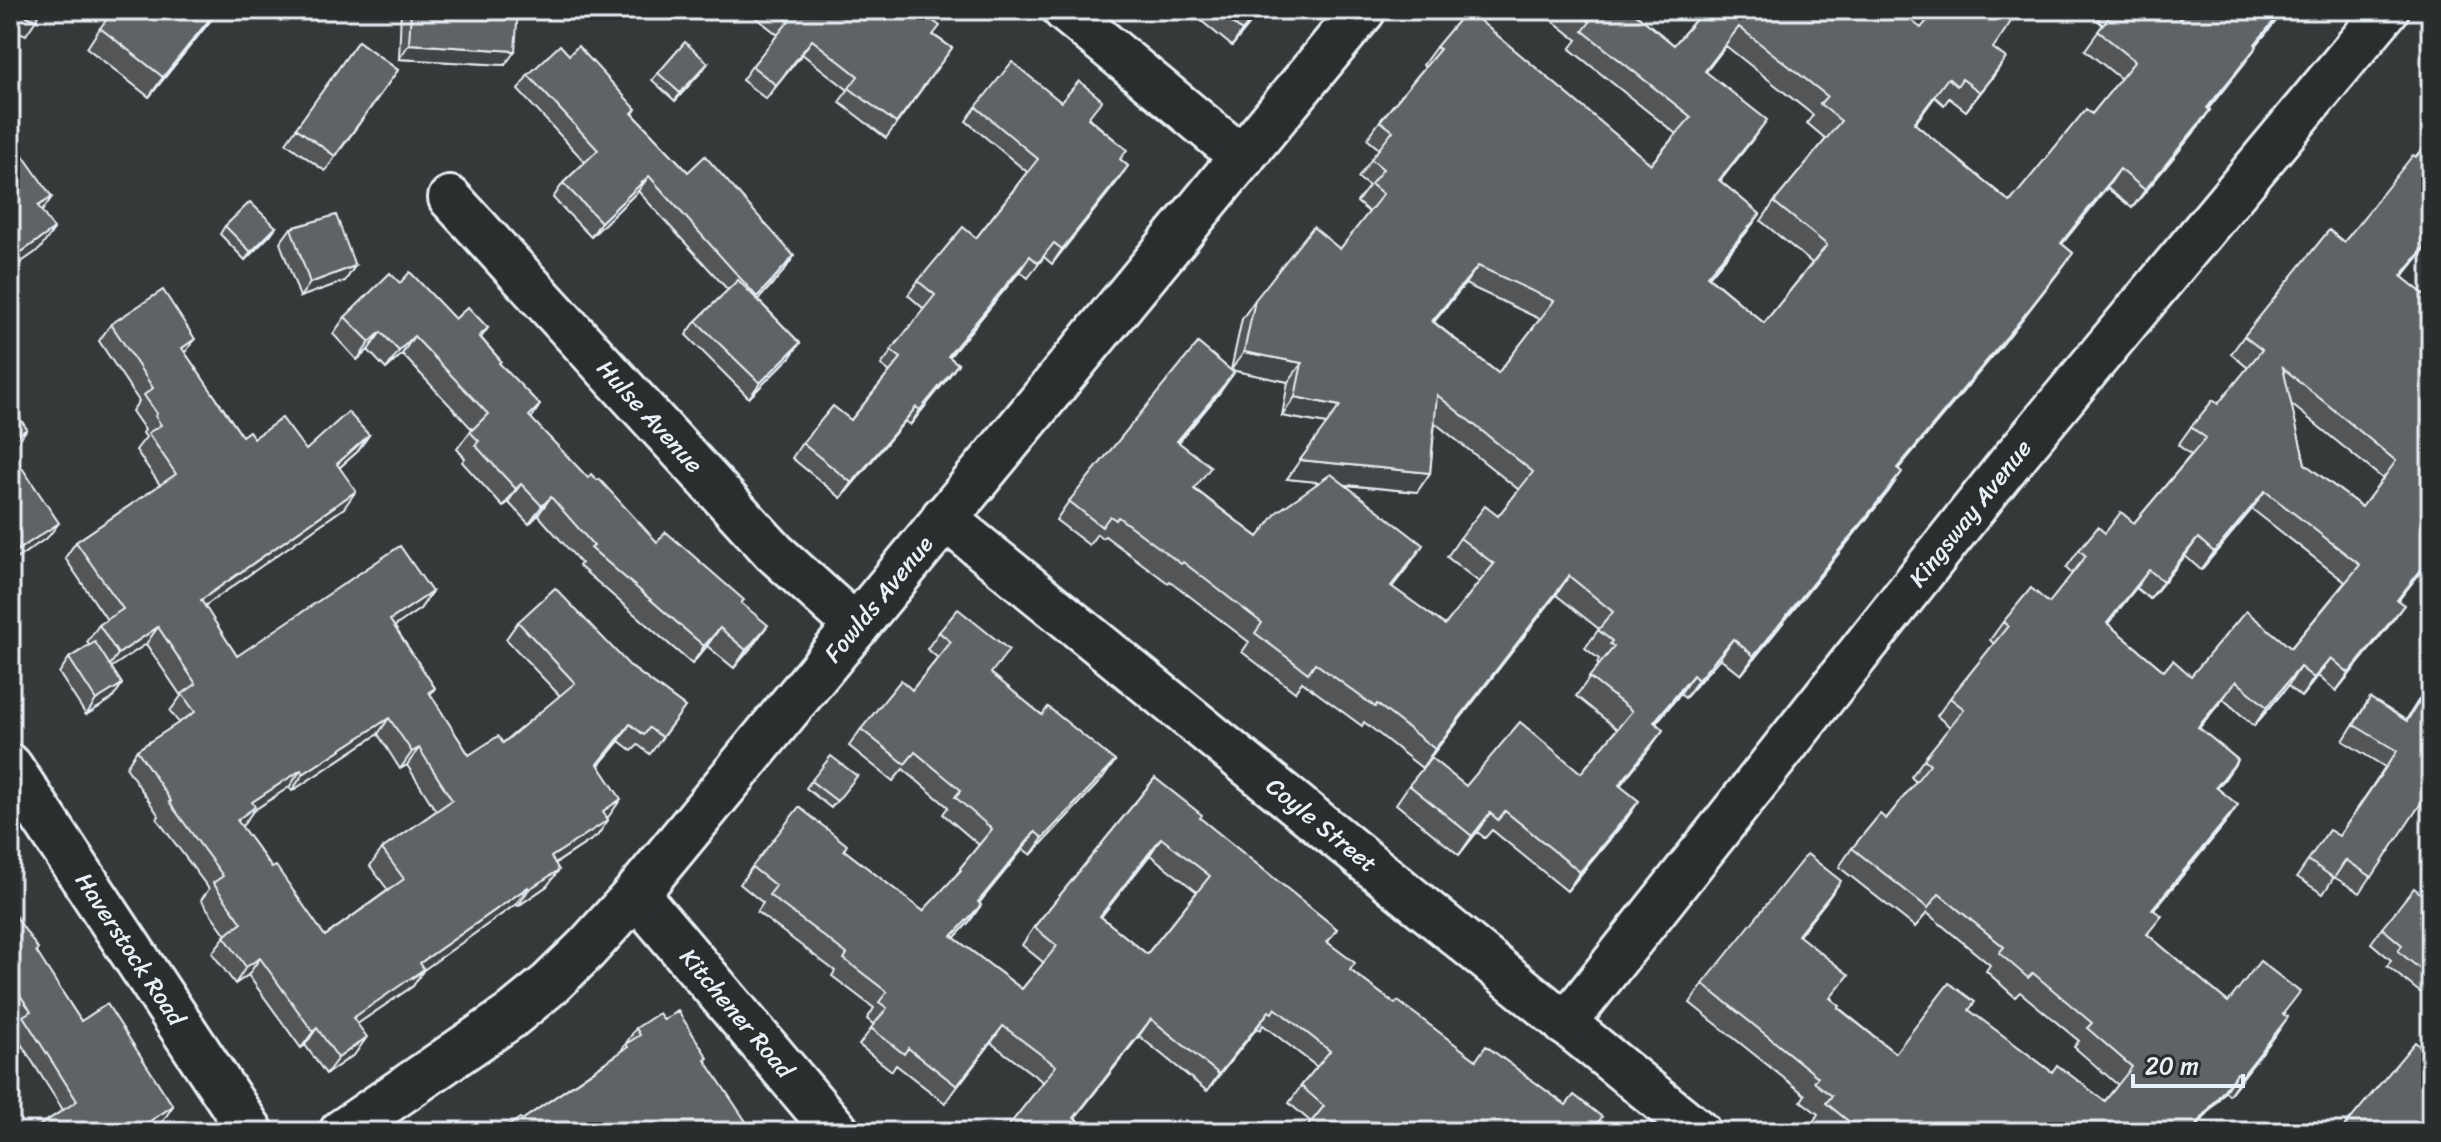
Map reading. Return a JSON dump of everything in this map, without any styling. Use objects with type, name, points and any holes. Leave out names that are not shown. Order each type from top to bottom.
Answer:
[{"type":"street","points":[[1064,10],[1243,158]]},
{"type":"street","name":"Fowlds Avenue","points":[[342,1132],[521,1008],[586,949],[636,894],[857,627],[943,517],[1363,10]]},
{"type":"street","name":"Kingsway Avenue","points":[[1565,1024],[2009,464],[2387,10]]},
{"type":"street","name":"Hulse Avenue","points":[[450,198],[774,552],[857,627]]},
{"type":"street","name":"Coyle Street","points":[[943,517],[1699,1132]]},
{"type":"street","name":"Haverstock Road","points":[[10,767],[251,1132]]},
{"type":"street","name":"Kitchener Road","points":[[636,894],[837,1132]]},
{"type":"building","points":[[12,10],[40,10],[36,20]]},
{"type":"building","points":[[114,10],[156,10],[164,16],[169,10],[217,10],[163,77],[100,28]]},
{"type":"building","points":[[411,10],[518,10],[515,51],[409,44]]},
{"type":"building","points":[[774,10],[918,10],[940,26],[933,35],[952,48],[896,123],[849,88],[858,76],[812,40],[776,85],[752,66],[789,21]]},
{"type":"building","points":[[1216,10],[1259,10],[1242,31]]},
{"type":"building","points":[[1467,10],[1651,164],[1691,117],[1583,31],[1590,22],[1576,10],[1631,10],[1674,45],[1704,10],[1897,10],[1921,28],[1936,10],[2019,10],[1993,48],[2006,58],[1980,92],[1962,79],[1957,86],[1948,78],[1914,123],[2010,202],[2086,109],[2092,114],[2135,61],[2098,31],[2115,10],[2169,10],[2181,19],[2188,10],[2283,10],[2207,108],[2210,110],[2145,190],[2120,169],[2061,243],[2073,253],[1897,468],[1902,472],[1754,656],[1733,639],[1698,680],[1693,675],[1654,722],[1663,730],[1619,785],[1639,801],[1580,872],[1505,811],[1498,820],[1490,813],[1472,836],[1409,785],[1431,758],[1466,786],[1520,722],[1581,773],[1632,711],[1589,677],[1614,647],[1610,644],[1612,641],[1598,630],[1613,612],[1569,576],[1435,749],[1377,704],[1375,707],[1315,663],[1308,673],[1255,633],[1262,623],[1118,517],[1116,520],[1110,516],[1102,527],[1069,501],[1198,343],[1234,373],[1177,441],[1211,467],[1194,489],[1258,537],[1277,512],[1331,474],[1423,545],[1391,586],[1445,625],[1494,564],[1460,538],[1485,506],[1498,516],[1533,472],[1437,395],[1430,473],[1300,460],[1340,406],[1295,397],[1302,363],[1244,352],[1255,300],[1313,227],[1340,249],[1383,194],[1371,184],[1383,169],[1371,159],[1393,131],[1380,121],[1440,49],[1436,47]],"holes":[[[1739,27],[1827,96],[1820,104],[1841,121],[1774,202],[1827,245],[1764,323],[1707,276],[1760,214],[1719,180],[1767,120],[1705,71]],[[1478,266],[1554,301],[1498,373],[1432,321]]]},
{"type":"building","points":[[358,41],[398,70],[335,156],[296,128]]},
{"type":"building","points":[[685,42],[708,63],[680,93],[658,73]]},
{"type":"building","points":[[560,45],[569,55],[578,46],[636,109],[632,113],[688,172],[705,156],[794,256],[757,297],[649,176],[601,222],[563,183],[598,150],[528,75]]},
{"type":"building","points":[[1012,62],[1061,102],[1079,81],[1102,100],[1088,118],[1127,150],[1120,159],[1128,166],[1062,249],[1054,243],[1038,263],[1030,256],[948,356],[958,364],[920,410],[916,407],[852,483],[802,443],[833,406],[851,420],[901,358],[891,350],[935,295],[918,281],[963,227],[976,238],[1038,159],[976,107]]},
{"type":"building","points":[[2431,138],[2431,239],[2401,276],[2431,300],[2431,557],[2397,600],[2404,605],[2349,673],[2331,658],[2314,678],[2300,667],[2267,707],[2236,681],[2198,727],[2238,760],[2216,787],[2238,805],[2152,909],[2162,916],[2147,934],[2228,1002],[2260,961],[2300,992],[2283,1014],[2288,1017],[2242,1076],[2237,1073],[2191,1132],[1862,1132],[1826,1103],[1832,1096],[1814,1082],[1818,1077],[1703,984],[1807,854],[1841,881],[1798,935],[1849,975],[1830,998],[1840,1006],[1838,1008],[1895,1053],[1949,983],[1975,1002],[1969,1010],[2052,1072],[2057,1065],[2105,1101],[2132,1067],[2087,1028],[2092,1023],[2033,973],[2028,978],[1999,953],[2004,947],[1939,894],[1928,908],[1852,848],[1880,814],[1886,819],[1930,764],[1924,759],[1964,709],[1950,698],[2008,626],[2003,622],[2031,588],[2049,603],[2086,556],[2079,550],[2098,527],[2105,533],[2121,512],[2134,523],[2206,438],[2191,427],[2213,400],[2218,404],[2262,350],[2244,336],[2329,230],[2344,242],[2413,155],[2416,157]],"holes":[[[2283,368],[2396,461],[2362,507],[2305,464]],[[2265,491],[2360,565],[2291,648],[2246,611],[2191,676],[2173,660],[2164,671],[2107,623],[2149,570],[2163,581],[2198,538],[2214,552]]]},
{"type":"building","points":[[13,141],[52,197],[38,206],[54,229],[10,260],[10,145]]},
{"type":"building","points":[[250,202],[276,227],[251,252],[225,226]]},
{"type":"building","points":[[336,215],[355,266],[310,283],[291,228]]},
{"type":"building","points":[[410,272],[455,319],[468,307],[488,328],[479,336],[501,361],[499,363],[540,405],[529,416],[588,478],[591,474],[599,479],[657,542],[666,532],[768,625],[746,650],[720,628],[704,646],[591,548],[594,546],[551,497],[542,506],[521,484],[516,489],[475,445],[479,441],[470,432],[488,414],[414,336],[399,351],[381,332],[370,342],[345,317],[390,273],[400,283]]},
{"type":"building","points":[[738,280],[800,343],[760,383],[696,321]]},
{"type":"building","points":[[163,290],[195,339],[182,348],[242,436],[249,431],[254,438],[282,418],[306,450],[348,412],[369,435],[337,464],[356,491],[201,600],[237,656],[400,546],[432,592],[390,620],[435,688],[429,692],[469,755],[498,736],[503,743],[575,683],[518,622],[555,588],[631,667],[685,707],[662,737],[649,728],[644,735],[630,724],[598,764],[621,799],[603,811],[608,820],[551,857],[559,870],[528,887],[420,963],[424,969],[353,1018],[367,1037],[338,1058],[317,1028],[313,1032],[260,958],[246,967],[224,936],[242,923],[213,883],[223,876],[169,802],[137,750],[195,712],[182,694],[196,684],[158,627],[118,654],[99,625],[123,609],[76,542],[176,474],[148,433],[161,425],[144,395],[153,388],[111,324]],"holes":[[[389,718],[412,752],[419,748],[452,800],[382,849],[404,879],[325,936],[276,866],[272,868],[237,820],[255,807],[252,802],[301,770],[303,774]]]},
{"type":"building","points":[[10,404],[27,429],[10,440]]},
{"type":"building","points":[[10,450],[59,523],[10,555]]},
{"type":"building","points":[[958,609],[1009,650],[991,673],[1042,715],[1048,707],[1115,761],[1043,838],[1035,832],[978,902],[981,905],[952,936],[1022,989],[1057,946],[1034,927],[1155,778],[1337,929],[1327,942],[1355,963],[1350,970],[1395,1004],[1398,1001],[1476,1060],[1486,1046],[1566,1105],[1574,1095],[1602,1117],[1597,1124],[1602,1128],[1600,1132],[1303,1132],[1324,1106],[1301,1086],[1330,1051],[1275,1008],[1272,1013],[1269,1011],[1219,1074],[1151,1019],[1074,1118],[1093,1132],[1012,1132],[1007,1128],[1056,1066],[1003,1026],[957,1086],[908,1048],[904,1054],[871,1028],[887,1008],[879,1002],[887,992],[844,959],[847,954],[769,895],[776,886],[752,867],[799,807],[847,845],[844,850],[923,911],[961,870],[992,829],[955,797],[961,790],[915,752],[905,764],[861,729],[901,680],[912,690],[951,642],[939,632]],"holes":[[[1161,838],[1210,876],[1147,954],[1100,916]]]},
{"type":"building","points":[[95,642],[122,684],[96,700],[69,658]]},
{"type":"building","points":[[2431,682],[2431,788],[2372,877],[2346,860],[2334,878],[2308,860],[2329,830],[2339,836],[2397,751],[2354,725],[2370,698],[2407,721]]},
{"type":"building","points":[[831,756],[857,776],[837,801],[811,781]]},
{"type":"building","points":[[2414,888],[2431,902],[2431,978],[2398,951],[2402,945],[2382,928]]},
{"type":"building","points":[[14,914],[81,1021],[107,1004],[173,1106],[141,1127],[145,1132],[30,1132],[77,1101],[23,1016],[31,1011],[10,981],[10,917]]},
{"type":"building","points":[[678,1011],[708,1058],[705,1060],[753,1132],[499,1132],[520,1118],[522,1120],[628,1047],[626,1044],[640,1035],[636,1028],[659,1013],[664,1020]]},
{"type":"building","points":[[2415,1042],[2431,1056],[2431,1132],[2340,1132]]}]
